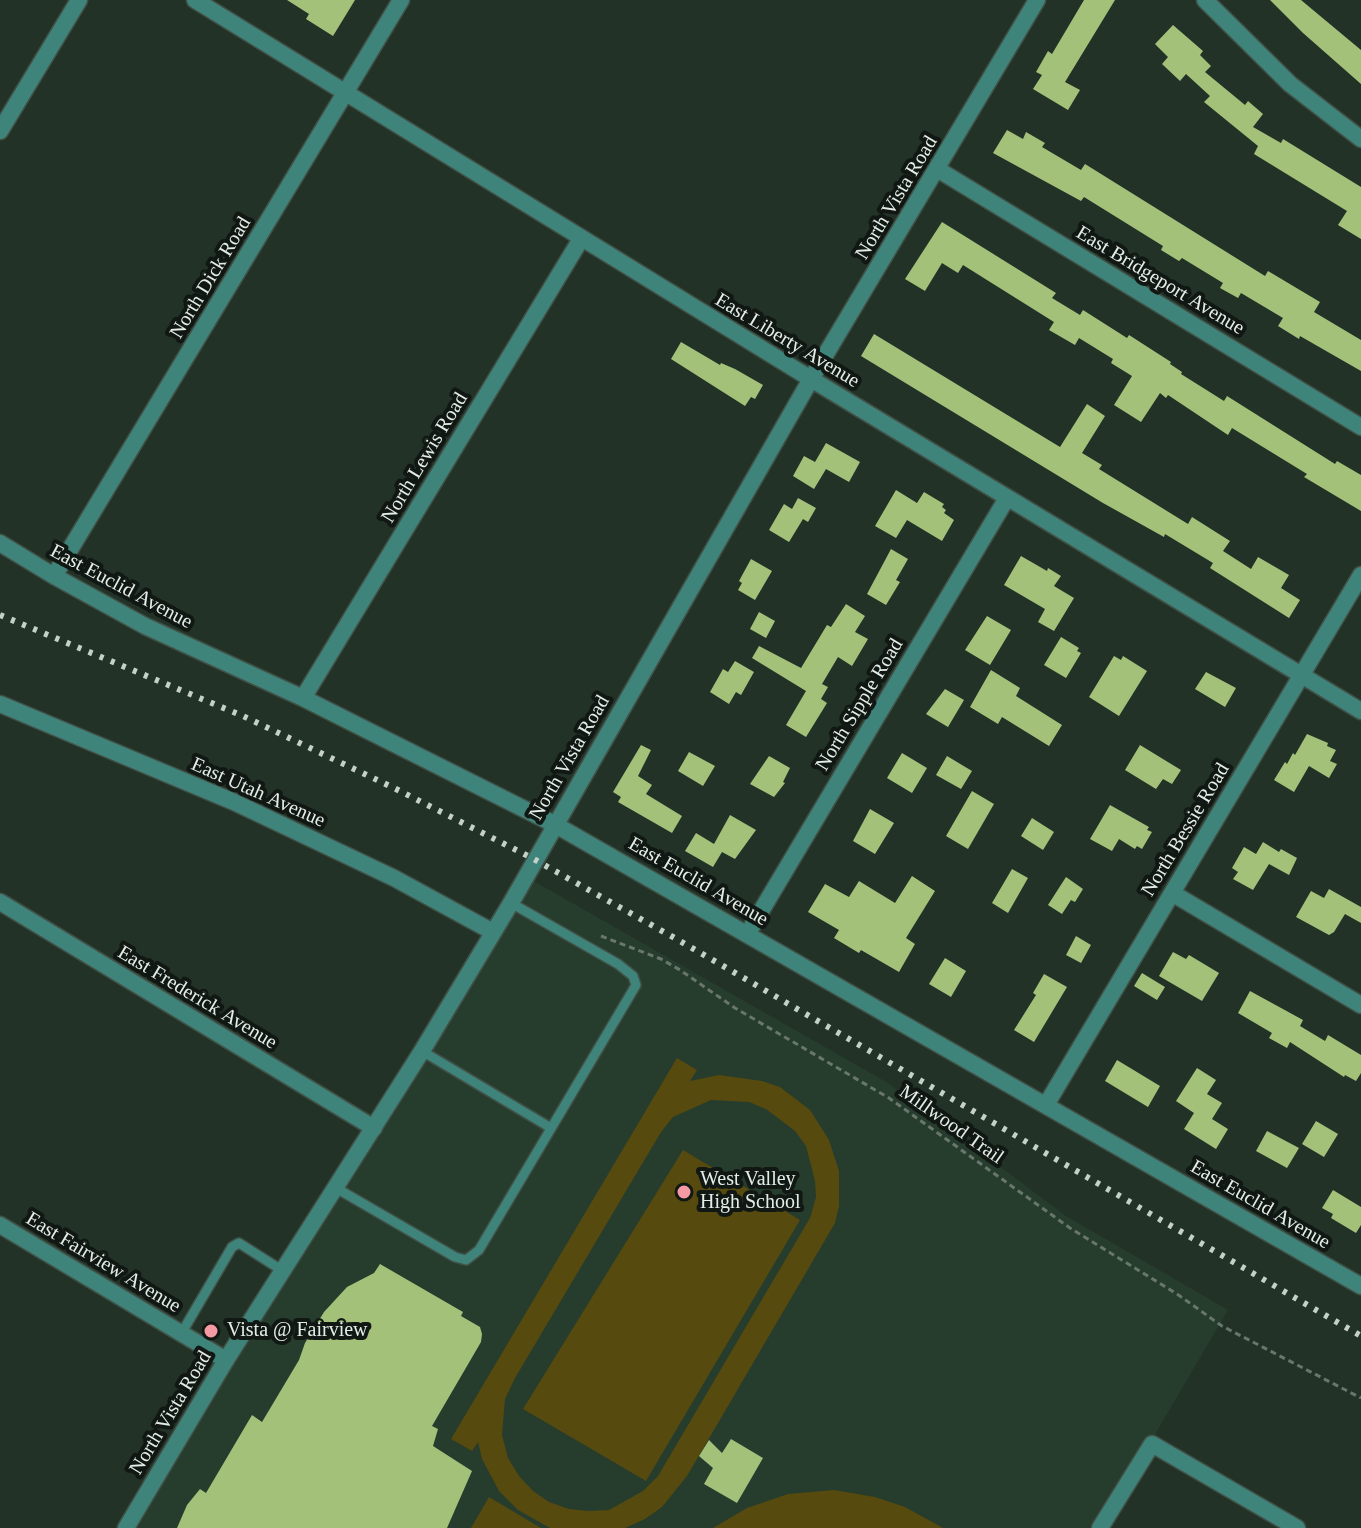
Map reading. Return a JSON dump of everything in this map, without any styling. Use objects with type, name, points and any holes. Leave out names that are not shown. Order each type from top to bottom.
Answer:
[{"type":"street","points":[[0,131],[79,0]]},
{"type":"street","name":"East Liberty Avenue","points":[[195,0],[581,239],[1361,711]]},
{"type":"street","name":"North Dick Road","points":[[54,576],[401,0]]},
{"type":"street","name":"North Vista Road","points":[[126,1528],[226,1360],[374,1128],[511,903],[811,379],[1037,0]]},
{"type":"street","points":[[1205,0],[1290,84],[1361,139]]},
{"type":"street","name":"East Bridgeport Avenue","points":[[937,169],[1361,427]]},
{"type":"street","name":"North Lewis Road","points":[[303,698],[581,239]]},
{"type":"street","name":"North Sipple Road","points":[[748,933],[1007,498]]},
{"type":"street","name":"East Euclid Avenue","points":[[0,543],[145,626],[303,698],[554,824],[1361,1286]]},
{"type":"street","name":"North Bessie Road","points":[[1046,1105],[1361,575]]},
{"type":"street","name":"East Utah Avenue","points":[[0,704],[234,802],[394,878],[493,932]]},
{"type":"street","points":[[1172,893],[1361,1005]]},
{"type":"street","name":"East Frederick Avenue","points":[[0,902],[374,1128]]},
{"type":"street","name":"East Fairview Avenue","points":[[0,1225],[226,1360]]},
{"type":"street","points":[[1100,1528],[1152,1444],[1297,1528]]},
{"type":"lane","points":[[336,1188],[455,1257],[466,1260],[479,1250],[636,985],[633,976],[618,964],[511,903]]},
{"type":"lane","points":[[422,1051],[551,1128]]},
{"type":"lane","points":[[181,1334],[232,1247],[239,1243],[283,1271]]},
{"type":"path","name":"Millwood Trail","points":[[591,932],[669,963],[735,1008],[889,1098],[1070,1228],[1162,1284],[1222,1326],[1361,1398]]},
{"type":"shaded area","name":"West Valley High School","points":[[525,876],[888,1083],[1066,1216],[1228,1310],[1100,1528],[126,1528]]},
{"type":"shaded area","points":[[677,1058],[697,1070],[690,1081],[719,1075],[762,1081],[780,1087],[810,1110],[829,1140],[839,1171],[839,1206],[835,1223],[687,1476],[662,1507],[625,1528],[550,1528],[518,1510],[499,1491],[482,1459],[478,1442],[472,1451],[451,1439]],"holes":[[[711,1100],[749,1102],[766,1109],[795,1131],[806,1146],[816,1197],[810,1218],[658,1476],[643,1491],[609,1510],[569,1509],[549,1502],[519,1476],[508,1458],[502,1435],[505,1399],[515,1378],[661,1132],[673,1117]]]},
{"type":"shaded area","points":[[683,1150],[800,1220],[646,1481],[523,1409]]},
{"type":"shaded area","points":[[834,1490],[875,1497],[905,1507],[943,1528],[713,1528],[747,1508],[788,1494]]},
{"type":"shaded area","points":[[489,1497],[541,1528],[471,1528]]},
{"type":"building","points":[[287,0],[355,0],[333,36],[306,19],[309,14]]},
{"type":"building","points":[[1084,0],[1115,0],[1065,82],[1080,90],[1068,110],[1033,89],[1042,75],[1036,72],[1048,51],[1052,54]]},
{"type":"building","points":[[1270,0],[1301,0],[1361,50],[1361,84],[1303,33]]},
{"type":"building","points":[[1173,25],[1203,51],[1200,55],[1211,66],[1205,72],[1245,105],[1248,101],[1263,114],[1253,127],[1281,143],[1283,139],[1361,187],[1361,239],[1338,225],[1347,211],[1254,154],[1258,146],[1204,102],[1210,96],[1186,74],[1180,81],[1162,64],[1168,57],[1155,44]]},
{"type":"building","points":[[1007,130],[1023,139],[1026,132],[1045,143],[1042,147],[1081,170],[1085,164],[1265,276],[1268,271],[1320,302],[1314,312],[1361,340],[1361,371],[1278,326],[1283,318],[1241,293],[1238,298],[1220,288],[1223,283],[1182,258],[1179,261],[1161,250],[1163,246],[1084,197],[1081,201],[993,153]]},
{"type":"building","points":[[942,222],[1056,293],[1052,298],[1080,315],[1083,310],[1127,338],[1129,335],[1224,401],[1227,396],[1335,464],[1337,461],[1361,475],[1361,511],[1232,428],[1228,435],[1168,395],[1166,398],[1160,393],[1141,422],[1114,405],[1132,376],[1111,363],[1113,359],[1079,338],[1075,345],[1049,330],[1054,322],[963,265],[958,273],[942,263],[925,291],[905,279]]},
{"type":"building","points":[[874,334],[1060,447],[1087,404],[1105,416],[1082,453],[1102,465],[1099,469],[1188,524],[1192,517],[1230,541],[1223,551],[1251,569],[1258,557],[1289,575],[1281,588],[1300,600],[1289,618],[1210,568],[1213,563],[1165,534],[1164,537],[1103,503],[861,356]]},
{"type":"building","points":[[681,342],[763,385],[755,399],[751,397],[745,406],[671,359]]},
{"type":"building","points":[[826,443],[860,462],[849,482],[826,469],[814,489],[793,476],[804,456],[815,462]]},
{"type":"building","points":[[896,490],[917,503],[924,492],[944,504],[944,513],[954,520],[942,541],[907,520],[896,538],[875,526]]},
{"type":"building","points":[[798,498],[816,508],[808,522],[803,519],[789,542],[769,530],[784,504],[792,509]]},
{"type":"building","points":[[891,549],[908,559],[896,580],[900,582],[886,605],[867,594]]},
{"type":"building","points":[[1021,556],[1061,576],[1054,586],[1074,598],[1054,631],[1038,622],[1045,609],[1004,585]]},
{"type":"building","points":[[751,559],[772,571],[755,600],[738,590],[742,583],[739,581]]},
{"type":"building","points":[[846,604],[865,616],[855,632],[868,639],[852,666],[838,657],[822,684],[828,687],[821,699],[827,703],[806,737],[786,725],[806,691],[752,658],[759,646],[801,668],[827,625],[831,627]]},
{"type":"building","points":[[759,612],[775,621],[766,638],[750,629]]},
{"type":"building","points":[[987,616],[1011,630],[990,665],[965,650]]},
{"type":"building","points":[[1061,637],[1079,648],[1077,651],[1081,653],[1066,678],[1044,665]]},
{"type":"building","points":[[1114,656],[1121,660],[1123,656],[1147,671],[1119,716],[1089,697]]},
{"type":"building","points":[[735,661],[754,672],[741,695],[736,692],[729,704],[710,692],[723,669],[728,672]]},
{"type":"building","points":[[991,670],[1020,688],[1016,696],[1062,725],[1049,746],[1002,717],[998,724],[970,707]]},
{"type":"building","points":[[1206,672],[1236,688],[1225,707],[1195,689]]},
{"type":"building","points":[[945,689],[964,700],[948,727],[926,714]]},
{"type":"building","points":[[1307,734],[1336,750],[1330,761],[1337,764],[1329,778],[1309,766],[1294,792],[1274,780],[1285,762],[1287,764],[1293,753],[1295,755]]},
{"type":"building","points":[[641,745],[651,750],[638,776],[652,785],[646,794],[682,816],[672,833],[618,802],[621,797],[613,792]]},
{"type":"building","points":[[1140,745],[1181,770],[1172,784],[1163,779],[1156,789],[1125,770]]},
{"type":"building","points":[[689,752],[715,766],[703,786],[678,771]]},
{"type":"building","points":[[902,753],[927,768],[912,793],[887,778]]},
{"type":"building","points":[[769,756],[790,768],[785,783],[774,797],[750,784]]},
{"type":"building","points":[[947,756],[972,771],[961,789],[936,775]]},
{"type":"building","points":[[972,791],[994,804],[968,849],[946,836]]},
{"type":"building","points":[[1110,805],[1149,827],[1147,830],[1152,832],[1142,849],[1137,846],[1135,849],[1119,839],[1112,851],[1090,839]]},
{"type":"building","points":[[870,809],[894,823],[875,854],[853,841]]},
{"type":"building","points":[[730,815],[756,830],[735,859],[722,852],[713,867],[685,851],[696,833],[714,844]]},
{"type":"building","points":[[1032,818],[1054,832],[1043,850],[1021,836]]},
{"type":"building","points":[[1263,842],[1297,858],[1289,875],[1269,864],[1253,890],[1233,879],[1238,872],[1232,868],[1244,847],[1256,854]]},
{"type":"building","points":[[1012,869],[1028,878],[1008,913],[992,903]]},
{"type":"building","points":[[912,876],[935,891],[906,938],[915,944],[899,972],[834,938],[839,930],[808,912],[825,884],[849,897],[859,881],[895,903]]},
{"type":"building","points":[[1066,877],[1083,889],[1062,914],[1048,905]]},
{"type":"building","points":[[1329,889],[1361,907],[1361,923],[1345,914],[1329,935],[1296,917],[1311,891],[1324,898]]},
{"type":"building","points":[[1076,936],[1091,945],[1081,963],[1066,955]]},
{"type":"building","points":[[1173,952],[1186,959],[1189,955],[1219,973],[1202,1001],[1159,976]]},
{"type":"building","points":[[945,958],[966,971],[951,997],[929,984]]},
{"type":"building","points":[[1142,973],[1165,987],[1157,1000],[1134,986]]},
{"type":"building","points":[[1044,974],[1067,987],[1034,1042],[1014,1030],[1036,995],[1033,993]]},
{"type":"building","points":[[1250,991],[1303,1020],[1300,1026],[1325,1041],[1328,1035],[1361,1055],[1361,1073],[1356,1081],[1344,1077],[1290,1042],[1287,1048],[1269,1038],[1272,1033],[1238,1013]]},
{"type":"building","points":[[1117,1060],[1160,1086],[1148,1107],[1105,1081]]},
{"type":"building","points":[[1197,1068],[1216,1080],[1207,1094],[1222,1103],[1212,1119],[1228,1129],[1216,1149],[1184,1129],[1194,1113],[1176,1101]]},
{"type":"building","points":[[1316,1121],[1338,1134],[1324,1157],[1302,1144]]},
{"type":"building","points":[[1267,1131],[1299,1148],[1287,1168],[1256,1151]]},
{"type":"building","points":[[1333,1190],[1361,1207],[1361,1225],[1356,1233],[1331,1218],[1333,1214],[1322,1208]]},
{"type":"building","points":[[380,1264],[463,1312],[461,1316],[480,1327],[482,1334],[481,1342],[432,1426],[438,1429],[433,1446],[472,1471],[447,1528],[177,1528],[187,1505],[200,1489],[206,1493],[252,1415],[262,1422],[324,1312],[347,1287],[374,1273]]},
{"type":"building","points":[[731,1439],[763,1458],[737,1503],[704,1484],[713,1468],[699,1456],[709,1440],[722,1453]]},
{"type":"railway","points":[[0,615],[243,716],[530,857],[1361,1336]]},
{"type":"place","name":"West Valley High School","points":[[684,1192]]},
{"type":"place","name":"Vista @ Fairview","points":[[211,1331]]}]
